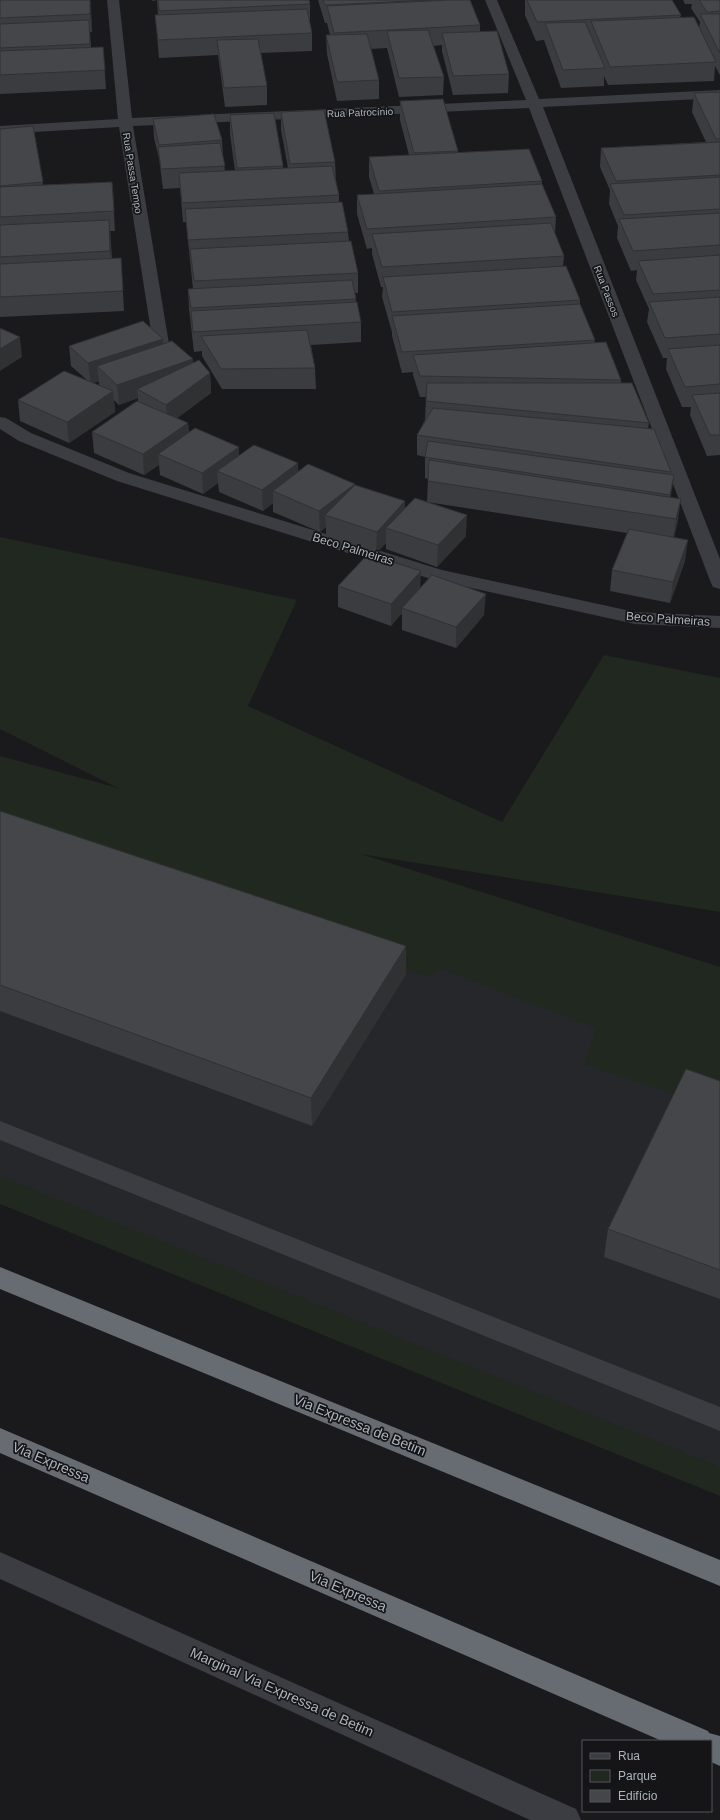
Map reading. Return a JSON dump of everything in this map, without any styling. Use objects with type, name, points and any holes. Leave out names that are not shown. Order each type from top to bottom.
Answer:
[{"type":"highway","name":"Via Expressa de Betim","points":[[0,1278],[720,1573]]},
{"type":"highway","name":"Via Expressa","points":[[0,1440],[695,1740]]},
{"type":"street","name":"Rua Passa Tempo","points":[[113,0],[125,121],[161,344]]},
{"type":"street","name":"Rua Passos","points":[[491,0],[534,105],[720,583]]},
{"type":"street","name":"Rua Patrocínio","points":[[0,130],[125,121],[534,105],[720,94]]},
{"type":"street","name":"Beco Palmeiras","points":[[0,422],[24,436],[123,477],[438,575],[635,618],[720,622]]},
{"type":"street","points":[[0,1130],[720,1419]]},
{"type":"street","name":"Marginal Via Expressa de Betim","points":[[0,1565],[564,1820]]},
{"type":"shaded area","points":[[0,798],[720,1032],[720,1474],[0,1189]]},
{"type":"green space","points":[[0,537],[297,600],[248,706],[502,822],[604,655],[720,678],[720,912],[361,854],[720,967],[720,1109],[584,1064],[596,1028],[439,968],[433,978],[0,828],[0,756],[118,788],[0,729]]},
{"type":"green space","points":[[0,1176],[720,1467],[720,1496],[0,1204]]},
{"type":"building","points":[[0,0],[90,0],[90,14],[0,18]]},
{"type":"building","points":[[158,0],[309,0],[310,4],[159,11]]},
{"type":"building","points":[[323,0],[432,0],[325,5]]},
{"type":"building","points":[[470,0],[480,25],[334,33],[327,6]]},
{"type":"building","points":[[527,0],[672,0],[681,15],[537,22]]},
{"type":"building","points":[[699,0],[720,0],[720,11],[707,12]]},
{"type":"building","points":[[307,9],[312,33],[158,40],[155,15]]},
{"type":"building","points":[[700,14],[720,14],[720,53]]},
{"type":"building","points":[[694,17],[716,62],[610,67],[591,21]]},
{"type":"building","points":[[89,20],[90,44],[0,48],[0,24]]},
{"type":"building","points":[[585,22],[605,68],[563,70],[545,23]]},
{"type":"building","points":[[428,30],[444,77],[399,78],[387,31]]},
{"type":"building","points":[[497,31],[509,74],[453,76],[442,33]]},
{"type":"building","points":[[367,34],[379,80],[337,82],[326,35]]},
{"type":"building","points":[[258,39],[267,86],[224,88],[217,40]]},
{"type":"building","points":[[103,47],[105,70],[0,75],[0,51]]},
{"type":"building","points":[[720,92],[720,139],[716,139],[694,93]]},
{"type":"building","points":[[443,99],[458,151],[414,153],[400,101]]},
{"type":"building","points":[[324,110],[335,162],[290,164],[281,112]]},
{"type":"building","points":[[274,113],[283,166],[237,168],[230,115]]},
{"type":"building","points":[[214,114],[222,140],[159,145],[153,119]]},
{"type":"building","points":[[33,126],[43,182],[0,186],[0,129]]},
{"type":"building","points":[[720,142],[720,175],[616,181],[601,148]]},
{"type":"building","points":[[220,143],[225,166],[161,169],[158,147]]},
{"type":"building","points":[[529,149],[542,181],[379,191],[369,157]]},
{"type":"building","points":[[332,166],[339,195],[182,203],[179,173]]},
{"type":"building","points":[[720,177],[720,209],[624,215],[610,184]]},
{"type":"building","points":[[112,182],[114,211],[0,217],[0,187]]},
{"type":"building","points":[[542,184],[556,217],[367,229],[357,195]]},
{"type":"building","points":[[342,202],[348,232],[188,240],[185,209]]},
{"type":"building","points":[[720,213],[720,245],[633,251],[619,219]]},
{"type":"building","points":[[109,220],[110,251],[0,257],[0,225]]},
{"type":"building","points":[[551,223],[564,256],[382,267],[372,234]]},
{"type":"building","points":[[351,241],[358,273],[194,281],[190,249]]},
{"type":"building","points":[[720,255],[720,290],[653,294],[638,261]]},
{"type":"building","points":[[121,258],[123,291],[0,297],[0,264]]},
{"type":"building","points":[[566,266],[580,300],[392,312],[383,277]]},
{"type":"building","points":[[352,280],[356,299],[191,308],[188,289]]},
{"type":"building","points":[[720,297],[720,334],[665,338],[649,302]]},
{"type":"building","points":[[357,302],[361,322],[193,332],[191,311]]},
{"type":"building","points":[[580,304],[595,340],[402,352],[392,316]]},
{"type":"building","points":[[143,321],[163,339],[88,363],[69,346]]},
{"type":"building","points":[[0,328],[20,337],[0,349]]},
{"type":"building","points":[[307,330],[315,368],[221,369],[201,336]]},
{"type":"building","points":[[172,341],[193,359],[117,385],[97,366]]},
{"type":"building","points":[[606,342],[621,380],[420,376],[413,355]]},
{"type":"building","points":[[720,345],[720,384],[685,387],[668,349]]},
{"type":"building","points":[[199,360],[210,373],[166,405],[137,389]]},
{"type":"building","points":[[64,371],[113,391],[67,422],[18,400]]},
{"type":"building","points":[[427,383],[632,383],[649,423],[426,401]]},
{"type":"building","points":[[720,393],[720,435],[710,435],[692,395]]},
{"type":"building","points":[[137,401],[188,423],[143,454],[92,432]]},
{"type":"building","points":[[433,408],[654,429],[671,472],[417,435]]},
{"type":"building","points":[[195,428],[239,447],[202,473],[158,454]]},
{"type":"building","points":[[428,441],[674,475],[670,495],[425,457]]},
{"type":"building","points":[[254,445],[298,463],[262,490],[217,471]]},
{"type":"building","points":[[429,460],[681,499],[676,519],[428,481]]},
{"type":"building","points":[[308,464],[355,484],[319,511],[273,491]]},
{"type":"building","points":[[355,485],[405,501],[377,532],[325,515]]},
{"type":"building","points":[[415,498],[467,515],[438,545],[386,528]]},
{"type":"building","points":[[629,529],[688,540],[673,582],[612,570]]},
{"type":"building","points":[[368,554],[421,571],[391,604],[338,586]]},
{"type":"building","points":[[432,575],[486,594],[456,627],[402,608]]},
{"type":"building","points":[[0,811],[406,946],[311,1098],[0,985]]},
{"type":"building","points":[[686,1069],[720,1081],[720,1270],[608,1229]]}]
